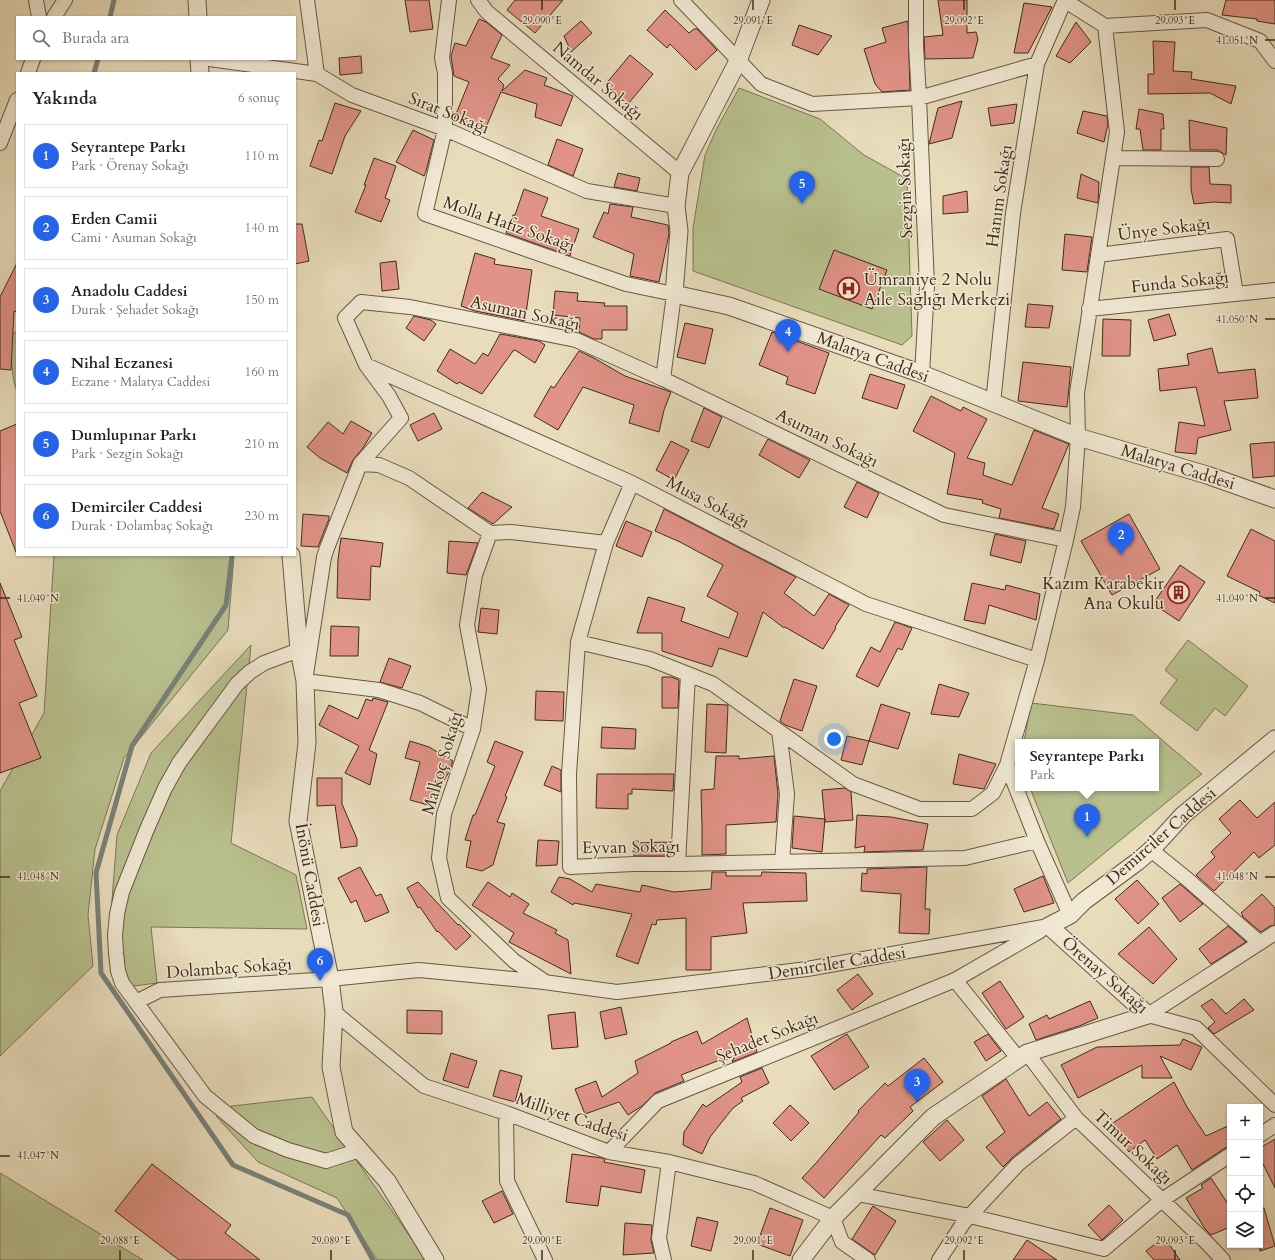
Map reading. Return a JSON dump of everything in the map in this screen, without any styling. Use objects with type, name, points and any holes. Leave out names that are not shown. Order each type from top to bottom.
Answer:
[{"type":"street","points":[[36,0],[39,16]]},
{"type":"street","points":[[55,16],[64,0]]},
{"type":"street","points":[[197,0],[198,16]]},
{"type":"street","points":[[307,0],[317,74]]},
{"type":"street","name":"Molla Hafız Sokağı","points":[[449,0],[442,58],[445,73],[445,129],[425,214],[626,284],[674,294]]},
{"type":"street","name":"Namdar Sokağı","points":[[478,0],[487,12],[680,173]]},
{"type":"street","points":[[681,0],[761,84],[812,104],[919,98],[1037,64]]},
{"type":"street","points":[[663,379],[674,294],[679,230],[676,206],[680,173],[738,61],[761,0]]},
{"type":"street","name":"Sezgin Sokağı","points":[[916,0],[916,44],[926,286],[922,374]]},
{"type":"street","points":[[1064,0],[1105,26],[1207,20],[1260,41],[1275,61]]},
{"type":"street","name":"Hanım Sokağı","points":[[993,403],[1013,213],[1037,64],[1064,0]]},
{"type":"street","points":[[578,642],[650,659],[713,684],[854,784],[920,809],[972,809],[993,793],[1007,765],[1036,660],[1073,507],[1078,437],[1077,393],[1116,132],[1105,26]]},
{"type":"street","points":[[28,72],[33,60]]},
{"type":"street","points":[[199,60],[200,72]]},
{"type":"street","name":"Sırat Sokağı","points":[[216,60],[317,74],[352,95],[445,129],[587,191],[676,206]]},
{"type":"street","points":[[0,142],[16,102]]},
{"type":"street","points":[[1112,158],[1217,159]]},
{"type":"street","name":"Ünye Sokağı","points":[[1098,255],[1227,239],[1236,294]]},
{"type":"street","name":"Funda Sokağı","points":[[1089,309],[1275,290]]},
{"type":"street","name":"Malatya Caddesi","points":[[674,294],[729,306],[922,374],[1078,437],[1208,475],[1275,499]]},
{"type":"street","name":"Asuman Sokağı","points":[[305,681],[324,557],[360,464],[401,418],[389,396],[366,366],[345,318],[361,302],[410,307],[576,340],[663,379],[944,515],[1066,540]]},
{"type":"street","name":"Musa Sokağı","points":[[366,366],[632,483],[866,604],[1036,660]]},
{"type":"street","points":[[360,464],[378,465],[409,478],[490,533],[511,532],[606,543]]},
{"type":"street","name":"Eyvan Sokağı","points":[[632,483],[606,543],[578,642],[569,774],[570,867],[634,864],[965,858],[1037,842]]},
{"type":"street","name":"Malkoç Sokağı","points":[[490,533],[475,575],[467,625],[479,689],[473,729],[444,814],[439,858],[448,898],[514,961],[544,982]]},
{"type":"street","name":"İnönü Caddesi","points":[[291,556],[299,650],[305,681],[307,743],[298,821],[330,979],[334,1012],[331,1067],[344,1132],[387,1181],[435,1260]]},
{"type":"street","points":[[299,650],[264,663],[250,672],[237,684],[179,763],[162,795],[122,892],[117,914],[115,935],[118,971],[122,983],[205,1096],[254,1136],[288,1150],[326,1161],[360,1150]]},
{"type":"street","points":[[678,864],[688,674]]},
{"type":"street","points":[[305,681],[379,690],[420,703],[473,729]]},
{"type":"street","points":[[779,731],[787,794],[782,862]]},
{"type":"street","name":"Demirciler Caddesi","points":[[330,979],[419,970],[544,982],[617,992],[807,970],[1049,926],[1070,915],[1084,901],[1137,862],[1151,850],[1183,815],[1275,740]]},
{"type":"street","name":"Örenay Sokağı","points":[[1007,765],[1015,786]]},
{"type":"street","name":"Örenay Sokağı","points":[[1017,791],[1037,842],[1070,915]]},
{"type":"street","points":[[1151,850],[1187,879],[1260,943]]},
{"type":"street","name":"Örenay Sokağı","points":[[1049,926],[1148,1015],[1196,1028],[1275,1105]]},
{"type":"street","name":"Şehadet Sokağı","points":[[610,1152],[658,1100],[816,1038],[955,980],[1049,926]]},
{"type":"street","points":[[801,1260],[833,1218],[933,1117],[1022,1056],[1148,1015],[1275,934]]},
{"type":"street","name":"Dolambaç Sokağı","points":[[136,1002],[160,990],[330,979]]},
{"type":"street","points":[[955,980],[1022,1056]]},
{"type":"street","name":"Milliyet Caddesi","points":[[334,1012],[424,1086],[506,1113],[610,1152],[669,1162],[754,1183],[833,1218]]},
{"type":"street","name":"Timur Sokağı","points":[[1022,1056],[1076,1118],[1223,1260]]},
{"type":"street","points":[[506,1113],[507,1181],[545,1260]]},
{"type":"street","points":[[939,1260],[964,1222],[1018,1164],[1076,1118]]},
{"type":"street","points":[[1263,1133],[1275,1125]]},
{"type":"street","points":[[857,1194],[970,1216],[1099,1255],[1162,1200],[1227,1157]]},
{"type":"street","points":[[664,1260],[660,1238],[669,1162]]},
{"type":"street","points":[[833,1218],[842,1242],[868,1260]]},
{"type":"green space","points":[[739,88],[820,119],[864,155],[907,179],[912,336],[902,345],[693,271],[693,228],[705,155],[716,130]]},
{"type":"green space","points":[[16,332],[16,388],[14,382],[8,337]]},
{"type":"green space","points":[[54,556],[234,556],[228,630],[124,758],[95,849],[88,915],[93,966],[0,1056],[0,791],[44,713]]},
{"type":"green space","points":[[1188,640],[1248,686],[1225,716],[1215,708],[1197,731],[1160,703],[1177,680],[1165,670]]},
{"type":"green space","points":[[251,645],[231,843],[296,875],[307,929],[151,927],[157,983],[126,987],[111,913],[117,835],[151,753]]},
{"type":"green space","points":[[1031,703],[1133,715],[1202,774],[1068,883],[1031,791],[1159,791],[1159,739],[1025,739]]},
{"type":"green space","points":[[312,1097],[423,1255],[425,1260],[377,1260],[337,1198],[258,1162],[216,1116],[232,1106]]},
{"type":"green space","points":[[0,1173],[143,1260],[0,1260]]},
{"type":"building","points":[[405,0],[429,0],[433,29],[410,32]]},
{"type":"building","points":[[515,0],[563,0],[535,33],[507,10]]},
{"type":"building","points":[[938,0],[967,0],[967,33],[976,32],[978,39],[973,58],[925,59],[924,37],[943,35]]},
{"type":"building","points":[[1226,0],[1275,0],[1275,24],[1257,21],[1257,19],[1222,15]]},
{"type":"building","points":[[1024,3],[1052,7],[1028,53],[1014,53]]},
{"type":"building","points":[[665,10],[689,33],[694,29],[697,29],[717,50],[696,70],[670,44],[667,48],[647,30]]},
{"type":"building","points":[[479,19],[486,22],[502,35],[491,58],[510,65],[498,79],[504,85],[502,91],[525,70],[547,78],[544,85],[573,96],[561,126],[535,117],[537,104],[501,92],[484,132],[454,119],[469,82],[454,76],[451,56],[455,43],[466,46]]},
{"type":"building","points":[[581,21],[592,33],[571,52],[564,36]]},
{"type":"building","points":[[908,21],[910,90],[882,92],[875,84],[864,49],[886,42],[882,28]]},
{"type":"building","points":[[1076,22],[1091,42],[1070,63],[1056,56]]},
{"type":"building","points":[[799,25],[832,36],[818,55],[792,45]]},
{"type":"building","points":[[1153,41],[1175,42],[1173,71],[1192,72],[1191,79],[1236,86],[1231,104],[1210,93],[1148,94],[1148,74],[1154,74]]},
{"type":"building","points":[[630,55],[653,74],[628,104],[605,85]]},
{"type":"building","points":[[361,56],[362,73],[340,75],[339,58]]},
{"type":"building","points":[[962,101],[952,138],[929,144],[938,108]]},
{"type":"building","points":[[335,103],[361,111],[345,136],[332,174],[310,166],[319,140],[322,141]]},
{"type":"building","points":[[1017,104],[1014,123],[991,126],[988,108]]},
{"type":"building","points":[[1139,109],[1163,114],[1164,129],[1161,129],[1161,150],[1143,150],[1140,129],[1136,129]]},
{"type":"building","points":[[1083,111],[1107,116],[1108,124],[1104,142],[1077,133]]},
{"type":"building","points":[[1189,120],[1227,128],[1226,155],[1217,150],[1190,150]]},
{"type":"building","points":[[413,130],[434,140],[424,176],[396,162]]},
{"type":"building","points":[[557,139],[583,149],[573,176],[548,165]]},
{"type":"building","points":[[374,158],[396,166],[385,198],[390,200],[381,222],[355,212],[366,185],[364,185]]},
{"type":"building","points":[[1191,167],[1209,167],[1210,184],[1231,185],[1231,203],[1214,202],[1194,204],[1191,189]]},
{"type":"building","points":[[618,173],[640,178],[637,191],[614,187]]},
{"type":"building","points":[[1081,174],[1099,182],[1098,203],[1077,198]]},
{"type":"building","points":[[524,189],[548,198],[541,216],[579,229],[570,256],[506,233],[513,215],[515,215]]},
{"type":"building","points":[[967,191],[968,212],[943,214],[943,196]]},
{"type":"building","points":[[610,204],[633,207],[631,217],[668,225],[669,234],[659,282],[630,276],[634,254],[593,237],[604,212],[608,214]]},
{"type":"building","points":[[296,224],[302,224],[309,261],[296,264]]},
{"type":"building","points":[[1065,234],[1092,237],[1087,272],[1062,270]]},
{"type":"building","points":[[834,250],[887,270],[872,309],[819,289]]},
{"type":"building","points":[[475,253],[495,259],[494,264],[532,270],[525,321],[475,311],[461,306]]},
{"type":"building","points":[[396,261],[399,289],[382,291],[380,263]]},
{"type":"building","points":[[16,265],[16,312],[14,311],[11,370],[0,369],[0,297]]},
{"type":"building","points":[[555,291],[578,293],[577,301],[605,303],[604,306],[627,306],[627,330],[602,330],[602,339],[594,339],[579,332],[580,318],[553,315]]},
{"type":"building","points":[[1028,304],[1053,306],[1049,328],[1025,327]]},
{"type":"building","points":[[1169,314],[1176,335],[1154,341],[1148,320]]},
{"type":"building","points":[[414,316],[431,320],[436,324],[424,341],[406,328]]},
{"type":"building","points":[[1103,319],[1131,320],[1130,356],[1102,356]]},
{"type":"building","points":[[685,323],[713,329],[705,364],[677,357]]},
{"type":"building","points":[[772,332],[829,353],[815,394],[786,384],[788,377],[759,365]]},
{"type":"building","points":[[500,334],[539,341],[545,345],[535,363],[515,350],[513,351],[482,394],[459,382],[457,384],[437,371],[450,349],[475,364],[483,353],[488,356]]},
{"type":"building","points":[[1212,348],[1218,373],[1255,369],[1258,398],[1224,401],[1231,430],[1198,438],[1196,454],[1175,452],[1179,422],[1205,426],[1196,387],[1160,391],[1158,369],[1189,365],[1187,354]]},
{"type":"building","points":[[579,351],[625,376],[671,392],[664,410],[659,432],[629,423],[634,405],[583,387],[558,430],[534,416],[551,386],[554,388]]},
{"type":"building","points":[[1023,362],[1071,367],[1067,407],[1018,401]]},
{"type":"building","points":[[870,374],[905,385],[897,409],[862,398]]},
{"type":"building","points":[[931,396],[961,411],[963,407],[987,419],[967,458],[985,463],[983,475],[1012,485],[1034,430],[1069,444],[1042,508],[1059,514],[1054,529],[999,518],[1001,509],[982,503],[983,500],[947,494],[955,453],[913,431]]},
{"type":"building","points":[[704,408],[722,417],[709,448],[691,441]]},
{"type":"building","points":[[434,413],[442,429],[418,441],[410,425]]},
{"type":"building","points":[[351,421],[372,433],[363,448],[353,460],[347,473],[320,458],[307,447],[328,422],[343,434]]},
{"type":"building","points":[[16,424],[16,552],[0,511],[0,431]]},
{"type":"building","points":[[768,439],[810,460],[799,478],[759,455]]},
{"type":"building","points":[[671,441],[689,450],[674,480],[656,470]]},
{"type":"building","points":[[1275,442],[1275,476],[1253,478],[1250,444]]},
{"type":"building","points":[[857,482],[879,493],[867,518],[844,507]]},
{"type":"building","points":[[482,492],[512,507],[493,524],[468,508]]},
{"type":"building","points":[[664,509],[796,577],[784,593],[814,616],[829,594],[849,605],[823,649],[785,627],[784,628],[763,612],[747,657],[719,648],[712,667],[662,651],[662,633],[637,633],[648,597],[685,608],[681,621],[729,638],[738,613],[707,596],[723,565],[680,542],[655,531]]},
{"type":"building","points":[[303,514],[329,516],[318,547],[301,546]]},
{"type":"building","points":[[1129,514],[1160,569],[1112,595],[1081,541]]},
{"type":"building","points":[[626,521],[652,532],[642,557],[616,546]]},
{"type":"building","points":[[1251,529],[1275,541],[1275,603],[1258,595],[1260,592],[1227,576]]},
{"type":"building","points":[[995,534],[1026,541],[1021,563],[990,555]]},
{"type":"building","points":[[341,538],[383,543],[380,567],[371,566],[370,600],[337,598],[338,559]]},
{"type":"building","points":[[449,541],[478,543],[466,575],[447,573]]},
{"type":"building","name":"Kazım Karabekir Ana Okulu","points":[[1180,565],[1205,582],[1179,621],[1153,604]]},
{"type":"building","points":[[0,583],[22,637],[14,640],[37,696],[19,703],[41,758],[0,773]]},
{"type":"building","points":[[972,583],[1005,590],[1006,585],[1040,594],[1036,620],[989,605],[985,624],[964,620]]},
{"type":"building","points":[[481,608],[499,610],[497,634],[478,632]]},
{"type":"building","points":[[895,622],[912,628],[902,650],[898,648],[878,687],[856,676],[871,647],[880,652]]},
{"type":"building","points":[[331,626],[359,627],[358,656],[330,656]]},
{"type":"building","points":[[389,658],[411,666],[402,688],[380,682]]},
{"type":"building","points":[[662,677],[671,677],[679,680],[678,708],[662,708]]},
{"type":"building","points":[[794,679],[817,686],[802,731],[785,725],[780,721]]},
{"type":"building","points":[[939,684],[969,693],[959,717],[931,714]]},
{"type":"building","points":[[536,691],[564,692],[563,721],[535,720]]},
{"type":"building","points":[[373,698],[388,702],[369,750],[377,754],[370,785],[345,773],[359,746],[319,725],[329,705],[358,719],[366,699],[372,701]]},
{"type":"building","points":[[707,704],[728,705],[726,753],[705,752]]},
{"type":"building","points":[[881,704],[910,713],[898,749],[869,741]]},
{"type":"building","points":[[602,727],[636,729],[635,749],[601,748]]},
{"type":"building","points":[[847,736],[869,741],[862,765],[841,760]]},
{"type":"building","points":[[410,741],[429,747],[453,761],[449,772],[439,788],[435,807],[410,800],[420,762],[405,758]]},
{"type":"building","points":[[495,741],[523,752],[505,796],[507,797],[497,822],[505,824],[493,865],[482,871],[466,867],[471,841],[465,840],[473,815],[475,815],[495,766],[487,762]]},
{"type":"building","points":[[959,754],[996,764],[984,789],[953,784]]},
{"type":"building","points":[[716,756],[739,756],[739,759],[774,756],[778,794],[776,822],[726,825],[726,854],[702,855],[701,790],[714,789]]},
{"type":"building","points":[[552,766],[561,770],[561,792],[544,785]]},
{"type":"building","points":[[597,774],[674,774],[673,791],[632,789],[632,794],[628,794],[628,809],[596,808]]},
{"type":"building","points":[[317,778],[342,778],[342,804],[357,839],[357,846],[341,848],[335,805],[317,806]]},
{"type":"building","points":[[845,788],[851,792],[853,820],[825,822],[822,790]]},
{"type":"building","points":[[1240,800],[1257,818],[1275,802],[1275,845],[1259,858],[1254,852],[1214,891],[1196,875],[1215,857],[1211,852],[1231,833],[1219,819]]},
{"type":"building","points":[[857,815],[891,817],[928,824],[923,850],[864,852],[865,846],[855,848]]},
{"type":"building","points":[[794,816],[825,819],[822,852],[792,848]]},
{"type":"building","points":[[538,840],[559,841],[557,865],[536,866]]},
{"type":"building","points":[[671,842],[670,856],[634,856],[634,843]]},
{"type":"building","points":[[360,867],[376,896],[381,894],[389,912],[365,922],[356,900],[351,903],[338,878]]},
{"type":"building","points":[[927,867],[925,909],[930,909],[929,934],[899,933],[901,894],[861,891],[862,873],[867,874],[867,869]]},
{"type":"building","points":[[712,872],[726,872],[726,876],[761,876],[762,872],[806,873],[807,901],[743,903],[747,933],[711,937],[711,970],[686,970],[686,918],[657,920],[656,925],[652,924],[638,964],[616,956],[632,914],[574,903],[573,905],[551,892],[559,877],[570,879],[592,892],[596,884],[640,892],[642,885],[674,892],[711,889]]},
{"type":"building","points":[[1043,876],[1054,903],[1024,912],[1014,889]]},
{"type":"building","points":[[1137,880],[1159,904],[1138,924],[1115,899]]},
{"type":"building","points":[[418,882],[458,925],[459,924],[471,936],[456,950],[438,931],[437,932],[420,907],[418,908],[407,888]]},
{"type":"building","points":[[488,882],[510,897],[512,893],[529,904],[523,913],[557,930],[555,933],[568,940],[571,974],[509,942],[514,933],[472,905]]},
{"type":"building","points":[[1180,884],[1203,904],[1180,922],[1162,898]]},
{"type":"building","points":[[1262,894],[1275,908],[1275,925],[1270,926],[1261,932],[1242,916],[1243,915],[1241,913]]},
{"type":"building","points":[[1228,926],[1246,942],[1211,964],[1199,949]]},
{"type":"building","points":[[1149,927],[1177,959],[1153,984],[1118,954]]},
{"type":"building","points":[[858,974],[873,994],[852,1010],[837,990]]},
{"type":"building","points":[[1000,981],[1024,1017],[1006,1029],[982,993]]},
{"type":"building","points":[[1212,999],[1226,1014],[1244,999],[1254,1010],[1214,1034],[1208,1028],[1215,1022],[1201,1006]]},
{"type":"building","points":[[1090,1001],[1098,1018],[1036,1040],[1029,1024],[1047,1015],[1049,1019]]},
{"type":"building","points":[[621,1007],[627,1034],[605,1039],[600,1012]]},
{"type":"building","points":[[407,1010],[442,1011],[442,1034],[407,1033]]},
{"type":"building","points":[[575,1012],[578,1047],[552,1049],[548,1015]]},
{"type":"building","points":[[747,1018],[757,1052],[732,1062],[735,1055],[726,1060],[725,1058],[681,1075],[684,1081],[655,1093],[642,1106],[628,1115],[619,1102],[585,1114],[575,1089],[596,1081],[602,1097],[638,1073],[635,1061],[671,1042],[697,1031],[702,1044]]},
{"type":"building","points":[[847,1034],[869,1067],[834,1090],[811,1056]]},
{"type":"building","points":[[988,1034],[1001,1051],[986,1061],[974,1042]]},
{"type":"building","points":[[1183,1039],[1202,1047],[1191,1070],[1160,1056],[1172,1078],[1142,1078],[1142,1065],[1078,1098],[1061,1065],[1097,1047],[1180,1045]]},
{"type":"building","points":[[451,1053],[477,1061],[468,1088],[443,1080]]},
{"type":"building","points":[[924,1058],[943,1082],[910,1107],[913,1111],[885,1138],[881,1135],[824,1198],[802,1178],[859,1112],[858,1111],[885,1083],[888,1086]]},
{"type":"building","points":[[762,1068],[769,1083],[741,1098],[743,1101],[733,1108],[710,1137],[702,1154],[683,1145],[684,1132],[703,1104],[706,1107],[742,1082],[740,1077]]},
{"type":"building","points":[[500,1070],[522,1076],[515,1102],[493,1096]]},
{"type":"building","points":[[1006,1079],[1029,1116],[1047,1102],[1061,1119],[1013,1157],[1003,1167],[986,1147],[1005,1132],[982,1096]]},
{"type":"building","points":[[1174,1082],[1187,1107],[1206,1136],[1227,1126],[1227,1148],[1192,1170],[1177,1145],[1157,1159],[1145,1140],[1129,1152],[1110,1125]]},
{"type":"building","points":[[790,1105],[809,1123],[791,1141],[773,1123]]},
{"type":"building","points":[[947,1120],[964,1140],[940,1161],[923,1142]]},
{"type":"building","points":[[1275,1139],[1275,1188],[1263,1164],[1263,1146]]},
{"type":"building","points":[[572,1154],[602,1158],[605,1159],[604,1162],[645,1170],[641,1193],[601,1186],[598,1206],[566,1202]]},
{"type":"building","points":[[152,1164],[231,1225],[225,1233],[260,1260],[179,1260],[115,1211]]},
{"type":"building","points":[[1211,1178],[1227,1202],[1227,1228],[1211,1235],[1205,1229],[1186,1198],[1203,1188],[1201,1185]]},
{"type":"building","points":[[502,1191],[513,1214],[494,1223],[482,1201]]},
{"type":"building","points":[[1109,1205],[1123,1220],[1102,1240],[1088,1225]]},
{"type":"building","points":[[873,1206],[896,1221],[875,1255],[852,1239]]},
{"type":"building","points":[[770,1208],[803,1220],[790,1256],[757,1244]]},
{"type":"building","points":[[1263,1208],[1275,1246],[1260,1251],[1260,1248],[1263,1248]]},
{"type":"building","points":[[697,1217],[718,1222],[711,1251],[691,1246]]},
{"type":"building","points":[[625,1223],[652,1225],[651,1240],[654,1253],[623,1255]]},
{"type":"building","points":[[1164,1237],[1180,1260],[1154,1260],[1146,1251]]},
{"type":"building","points":[[1027,1240],[1057,1260],[1013,1260]]},
{"type":"waterway","points":[[110,16],[114,0]]},
{"type":"waterway","points":[[94,72],[98,60]]},
{"type":"waterway","points":[[232,556],[226,605],[132,746],[96,873],[101,973],[233,1165],[348,1215],[373,1260]]},
{"type":"place","name":"Dumlupınar Parkı","points":[[802,204]]},
{"type":"place","name":"Ümraniye 2 Nolu Aile Sağlığı Merkezi","points":[[848,289]]},
{"type":"place","name":"Nihal Eczanesi","points":[[788,352]]},
{"type":"place","name":"Erden Camii","points":[[1121,555]]},
{"type":"place","name":"Kazım Karabekir Ana Okulu","points":[[1179,593]]},
{"type":"place","name":"Seyrantepe Parkı","points":[[1087,837]]},
{"type":"place","name":"Demirciler Caddesi","points":[[320,981]]},
{"type":"place","name":"Anadolu Caddesi","points":[[917,1102]]}]
